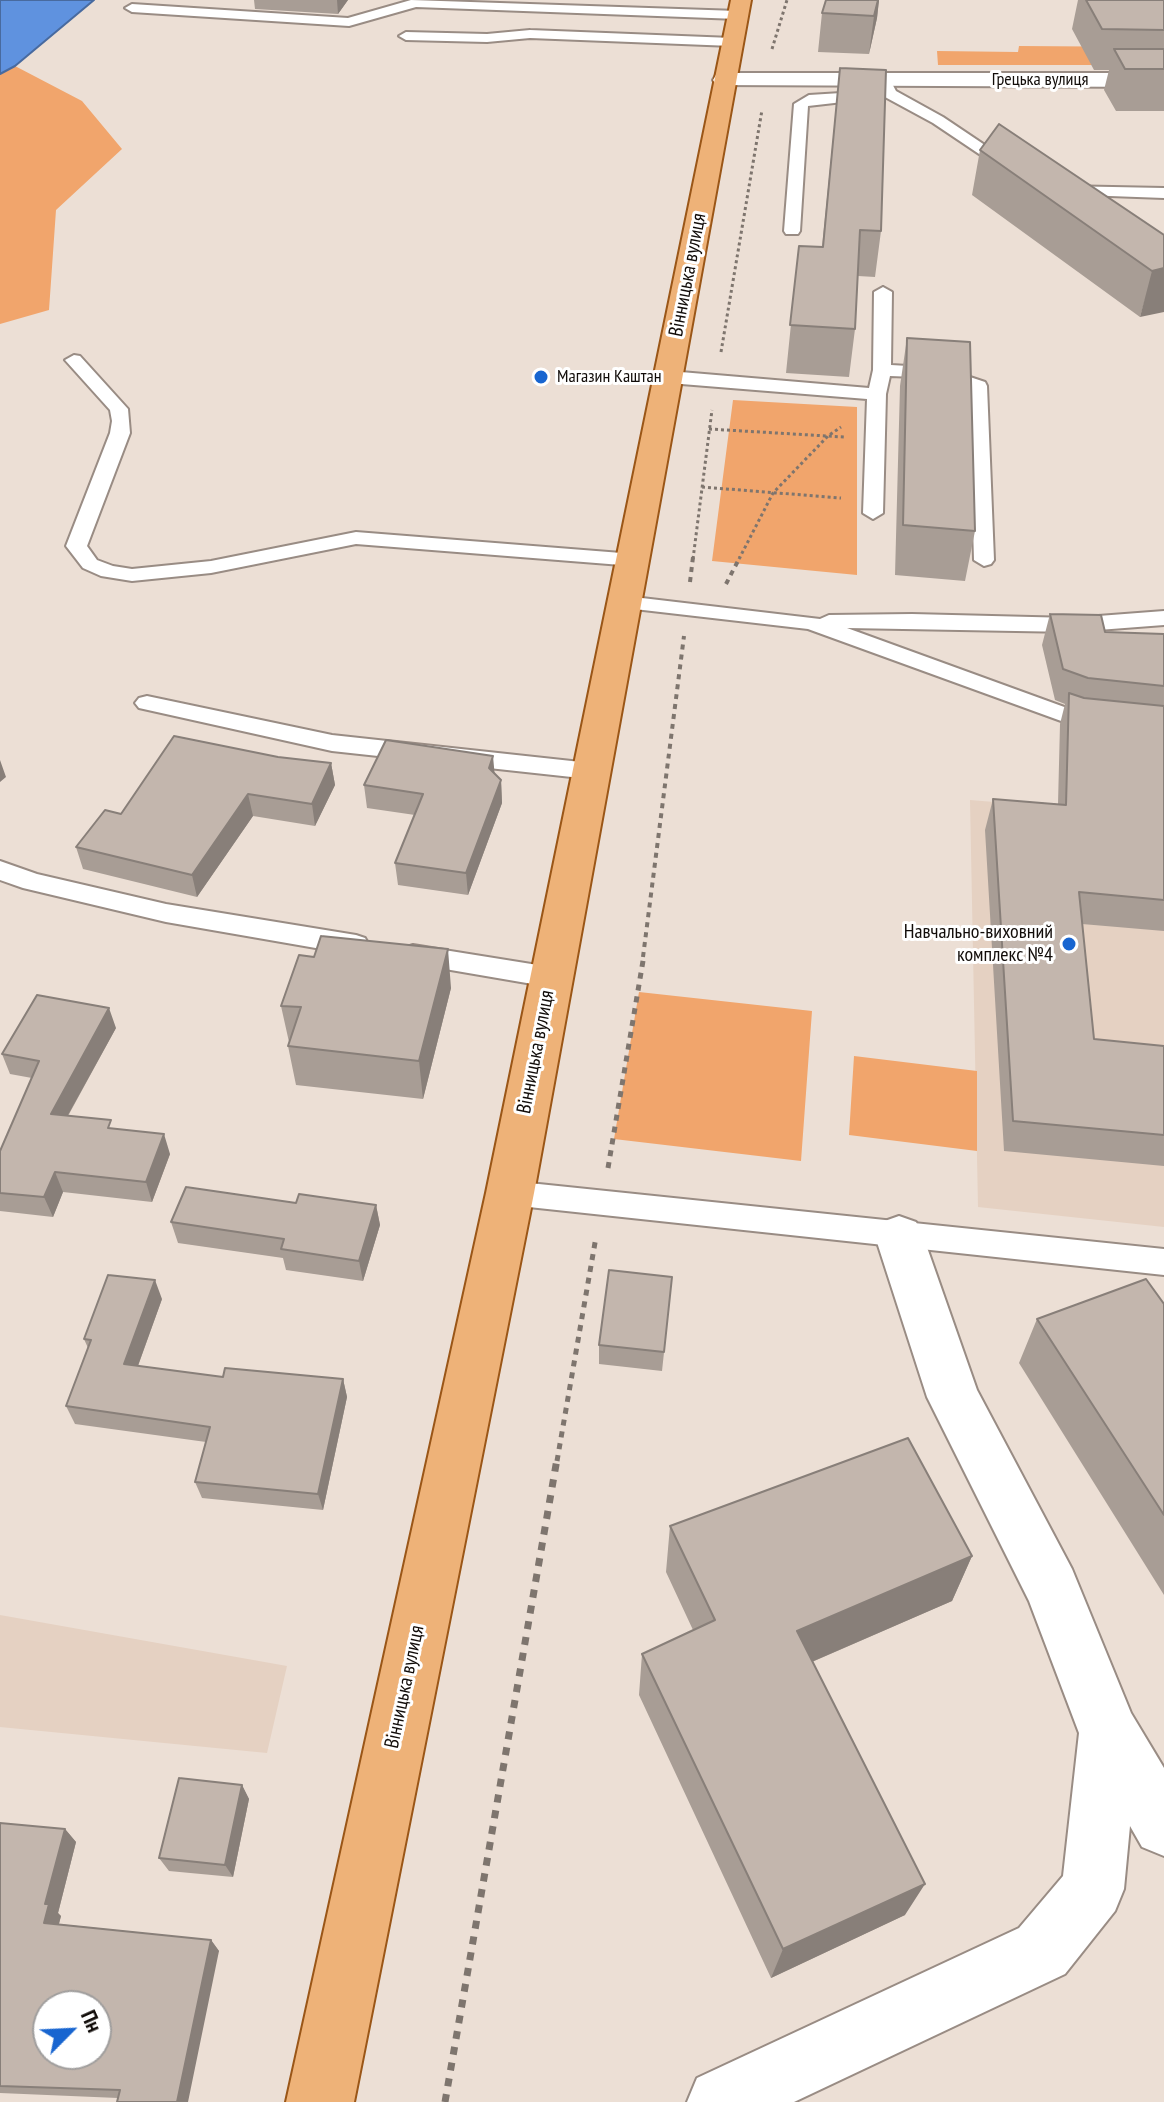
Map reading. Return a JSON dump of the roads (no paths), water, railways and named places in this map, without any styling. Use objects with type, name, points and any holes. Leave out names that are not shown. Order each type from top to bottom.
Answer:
[{"type":"main road","name":"Вінницька вулиця","points":[[320,2102],[510,1193],[590,771],[741,38]]},
{"type":"street","name":"Грецька вулиця","points":[[741,38],[887,86],[916,79],[1164,80]]},
{"type":"street","points":[[899,1236],[953,1397],[1052,1588],[1109,1733],[1164,1825]]},
{"type":"street","points":[[721,2102],[1042,1951],[1093,1889],[1109,1733]]},
{"type":"lane","points":[[132,8],[349,22],[415,3],[741,38]]},
{"type":"lane","points":[[406,36],[487,38],[530,34],[741,38]]},
{"type":"lane","points":[[792,231],[801,104],[809,99],[887,86],[1030,182]]},
{"type":"lane","points":[[1068,207],[1044,191],[1164,193]]},
{"type":"lane","points":[[873,507],[876,398],[882,370],[883,292]]},
{"type":"lane","points":[[74,360],[119,409],[121,421],[120,433],[76,546],[90,564],[108,572],[132,575],[211,567],[356,538],[630,581],[687,606],[812,623],[912,621],[1072,625],[1164,618]]},
{"type":"lane","points":[[882,370],[943,373],[978,386],[984,560]]},
{"type":"lane","points":[[669,377],[876,398]]},
{"type":"lane","points":[[812,623],[1075,719],[1164,728]]},
{"type":"lane","points":[[147,703],[332,743],[590,771]]},
{"type":"lane","points":[[0,870],[32,882],[166,913],[550,977]]},
{"type":"lane","points":[[510,1193],[1164,1262]]},
{"type":"water","points":[[0,0],[94,0],[15,66],[0,74]]},
{"type":"place","name":"Магазин Каштан","points":[[541,377]]},
{"type":"place","name":"Навчально-виховний комплекс №4","points":[[1069,944]]}]
